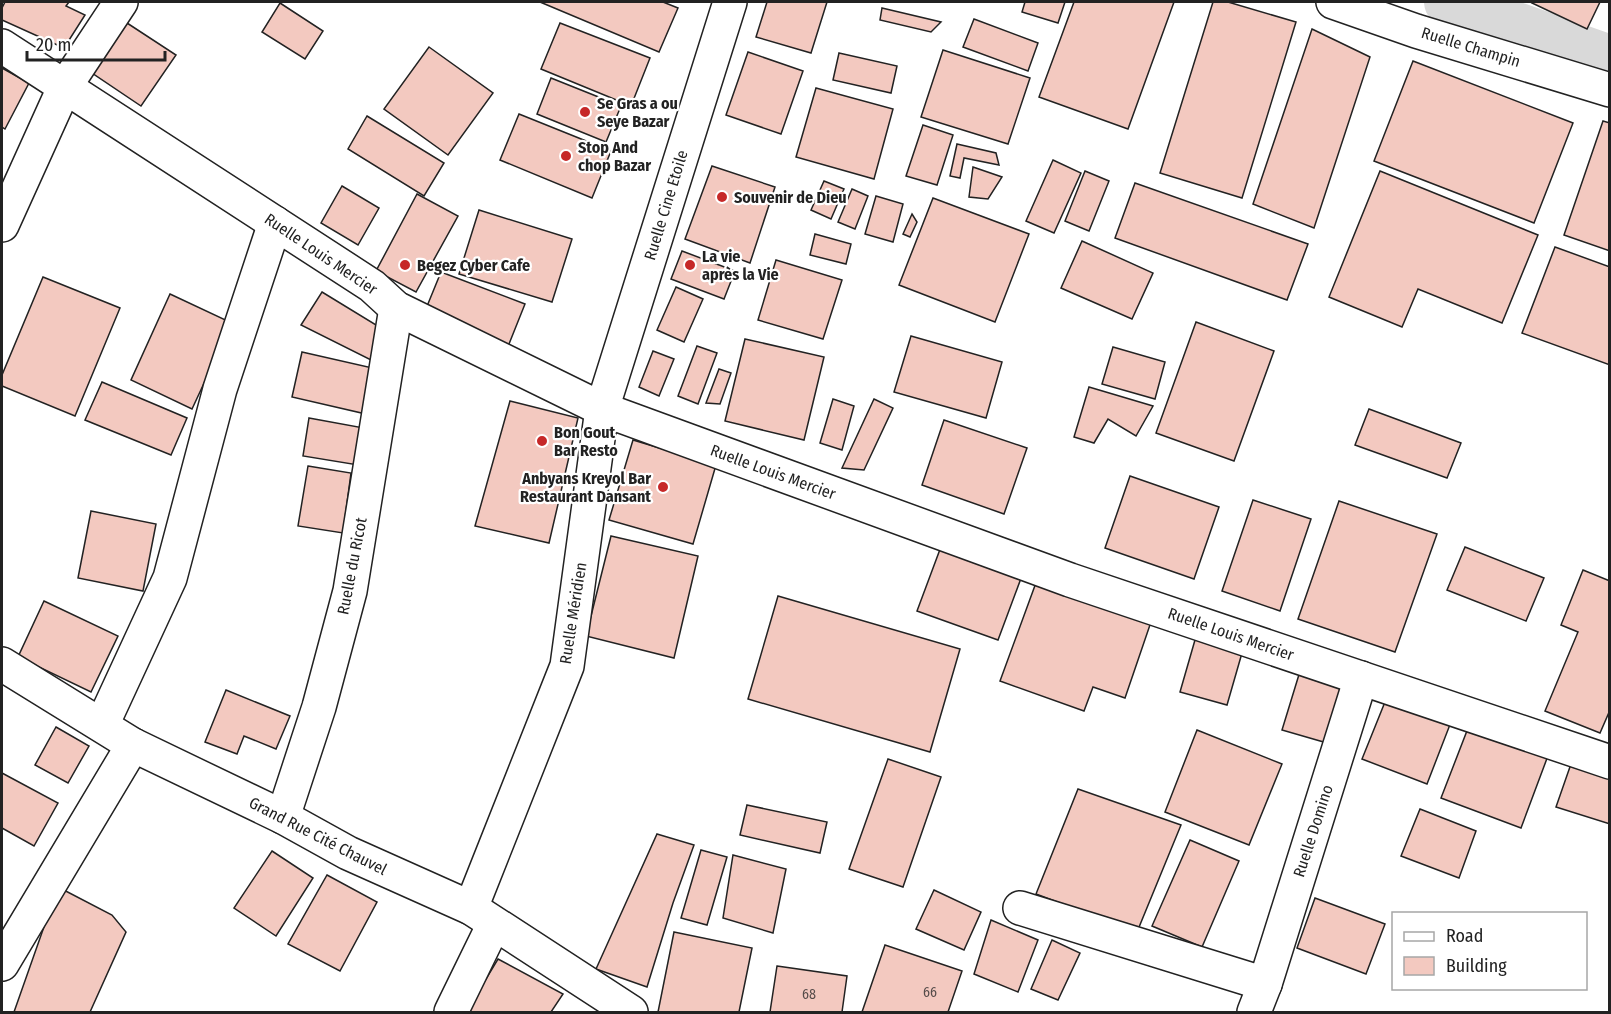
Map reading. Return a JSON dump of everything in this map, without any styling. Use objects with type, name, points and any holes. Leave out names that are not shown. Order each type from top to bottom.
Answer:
[{"type":"street","points":[[2,225],[64,88],[121,2]]},
{"type":"street","name":"Ruelle Cine Etoile","points":[[602,409],[729,2]]},
{"type":"street","name":"Ruelle Champin","points":[[1333,2],[1416,31],[1610,90]]},
{"type":"street","name":"Ruelle Louis Mercier","points":[[2,46],[372,286],[396,308],[602,409],[1070,580],[1610,762]]},
{"type":"street","points":[[102,725],[170,579],[220,389],[275,223]]},
{"type":"street","name":"Ruelle du Ricot","points":[[283,818],[319,706],[350,591],[396,308]]},
{"type":"street","name":"Ruelle Méridien","points":[[451,1012],[567,666],[602,409]]},
{"type":"street","name":"Grand Rue Cité Chauvel","points":[[2,664],[133,744],[283,818],[348,853],[482,916],[631,1012]]},
{"type":"street","name":"Ruelle Domino","points":[[1020,908],[1259,998],[1361,678]]},
{"type":"street","points":[[2,964],[133,744]]},
{"type":"building","points":[[5,2],[69,2],[66,6],[85,15],[64,48],[2,20],[2,8]]},
{"type":"building","points":[[540,2],[663,2],[678,8],[659,52]]},
{"type":"building","points":[[767,2],[827,2],[811,53],[756,37]]},
{"type":"building","points":[[1025,2],[1065,2],[1058,23],[1022,12]]},
{"type":"building","points":[[1074,2],[1174,2],[1128,129],[1039,97]]},
{"type":"building","points":[[1213,2],[1228,2],[1296,22],[1242,198],[1160,173]]},
{"type":"building","points":[[1533,2],[1600,2],[1587,29]]},
{"type":"building","points":[[280,3],[323,31],[305,59],[262,32]]},
{"type":"building","points":[[882,8],[941,22],[931,32],[880,20]]},
{"type":"building","points":[[974,19],[1038,43],[1028,71],[963,47]]},
{"type":"building","points":[[127,23],[176,55],[141,106],[92,73]]},
{"type":"building","points":[[560,23],[650,58],[631,106],[541,69]]},
{"type":"building","points":[[1312,29],[1370,57],[1314,228],[1253,204]]},
{"type":"building","points":[[429,47],[493,93],[448,155],[384,109]]},
{"type":"building","points":[[943,50],[1030,78],[1008,144],[921,117]]},
{"type":"building","points":[[748,52],[803,71],[781,134],[726,115]]},
{"type":"building","points":[[839,53],[897,66],[891,93],[833,80]]},
{"type":"building","points":[[1413,61],[1573,123],[1534,223],[1374,161]]},
{"type":"building","points":[[2,68],[29,83],[5,129],[2,127]]},
{"type":"building","points":[[551,78],[621,106],[606,142],[537,114]]},
{"type":"building","points":[[816,88],[893,109],[874,179],[796,157]]},
{"type":"building","points":[[519,114],[611,151],[592,198],[500,160]]},
{"type":"building","points":[[367,116],[444,163],[424,196],[348,149]]},
{"type":"building","points":[[1603,121],[1610,123],[1610,251],[1564,235]]},
{"type":"building","points":[[923,125],[953,135],[937,185],[906,176]]},
{"type":"building","points":[[957,144],[996,153],[999,165],[964,158],[960,178],[950,176]]},
{"type":"building","points":[[1053,160],[1081,173],[1054,233],[1026,221]]},
{"type":"building","points":[[712,166],[775,187],[750,263],[685,239]]},
{"type":"building","points":[[973,167],[1002,177],[988,199],[969,197]]},
{"type":"building","points":[[1085,171],[1109,181],[1089,231],[1065,221]]},
{"type":"building","points":[[1380,171],[1538,235],[1502,323],[1418,289],[1402,327],[1329,297]]},
{"type":"building","points":[[824,181],[844,189],[831,219],[811,210]]},
{"type":"building","points":[[1135,183],[1308,244],[1287,300],[1115,238]]},
{"type":"building","points":[[342,186],[379,208],[358,245],[321,223]]},
{"type":"building","points":[[852,189],[868,196],[855,229],[838,222]]},
{"type":"building","points":[[417,194],[458,216],[416,292],[376,271]]},
{"type":"building","points":[[876,196],[903,204],[893,242],[865,234]]},
{"type":"building","points":[[933,198],[1029,234],[995,322],[899,285]]},
{"type":"building","points":[[479,210],[572,239],[552,302],[459,274]]},
{"type":"building","points":[[912,214],[917,222],[910,237],[903,234]]},
{"type":"building","points":[[815,234],[851,244],[846,264],[810,255]]},
{"type":"building","points":[[1082,241],[1153,273],[1132,319],[1061,288]]},
{"type":"building","points":[[1555,247],[1610,267],[1610,365],[1522,333]]},
{"type":"building","points":[[682,251],[735,271],[724,299],[671,279]]},
{"type":"building","points":[[776,260],[842,280],[823,339],[758,320]]},
{"type":"building","points":[[441,272],[525,304],[507,349],[423,316]]},
{"type":"building","points":[[43,277],[120,308],[75,416],[2,386],[2,375]]},
{"type":"building","points":[[676,287],[703,299],[684,342],[657,330]]},
{"type":"building","points":[[322,292],[386,331],[373,361],[301,325]]},
{"type":"building","points":[[170,294],[232,323],[192,409],[131,380]]},
{"type":"building","points":[[1196,322],[1274,351],[1234,461],[1156,433]]},
{"type":"building","points":[[911,336],[1002,362],[986,418],[894,392]]},
{"type":"building","points":[[745,339],[824,357],[804,440],[725,421]]},
{"type":"building","points":[[697,346],[717,353],[698,404],[678,396]]},
{"type":"building","points":[[1113,347],[1165,362],[1155,399],[1102,384]]},
{"type":"building","points":[[653,351],[674,359],[659,396],[639,387]]},
{"type":"building","points":[[302,352],[377,369],[366,414],[292,397]]},
{"type":"building","points":[[719,369],[731,373],[720,404],[706,403]]},
{"type":"building","points":[[102,382],[187,418],[171,455],[85,420]]},
{"type":"building","points":[[1089,387],[1153,406],[1136,436],[1108,419],[1094,443],[1074,437]]},
{"type":"building","points":[[833,399],[854,406],[842,450],[820,443]]},
{"type":"building","points":[[874,399],[893,408],[864,470],[842,468]]},
{"type":"building","points":[[510,401],[578,418],[549,543],[475,526]]},
{"type":"building","points":[[1369,409],[1461,443],[1447,478],[1355,445]]},
{"type":"building","points":[[309,418],[364,428],[358,465],[303,456]]},
{"type":"building","points":[[944,420],[1027,448],[1004,514],[922,485]]},
{"type":"building","points":[[633,440],[716,465],[693,544],[609,520]]},
{"type":"building","points":[[308,466],[351,473],[343,533],[298,526]]},
{"type":"building","points":[[1130,476],[1219,507],[1194,579],[1105,548]]},
{"type":"building","points":[[1253,500],[1311,519],[1280,611],[1222,591]]},
{"type":"building","points":[[1339,501],[1437,534],[1395,652],[1298,619]]},
{"type":"building","points":[[91,511],[156,524],[143,591],[78,578]]},
{"type":"building","points":[[611,536],[698,556],[674,658],[586,636]]},
{"type":"building","points":[[942,544],[1023,573],[998,640],[917,611]]},
{"type":"building","points":[[1465,547],[1544,578],[1526,621],[1447,590]]},
{"type":"building","points":[[1583,570],[1610,581],[1610,710],[1600,733],[1545,711],[1578,632],[1561,625]]},
{"type":"building","points":[[1037,580],[1152,619],[1125,698],[1093,687],[1084,711],[1000,681]]},
{"type":"building","points":[[778,596],[960,649],[930,752],[748,699]]},
{"type":"building","points":[[44,601],[118,636],[91,692],[18,657]]},
{"type":"building","points":[[1197,633],[1244,646],[1227,705],[1180,692]]},
{"type":"building","points":[[1301,668],[1353,683],[1334,745],[1282,730]]},
{"type":"building","points":[[226,690],[290,716],[276,749],[244,736],[237,754],[205,742]]},
{"type":"building","points":[[1387,697],[1451,722],[1427,784],[1362,759]]},
{"type":"building","points":[[1470,723],[1549,753],[1521,828],[1441,798]]},
{"type":"building","points":[[56,727],[89,746],[68,783],[35,765]]},
{"type":"building","points":[[1197,730],[1282,764],[1249,845],[1165,812]]},
{"type":"building","points":[[888,759],[941,777],[903,887],[849,869]]},
{"type":"building","points":[[1572,761],[1610,774],[1610,824],[1556,807]]},
{"type":"building","points":[[2,773],[58,803],[34,846],[2,828]]},
{"type":"building","points":[[1078,789],[1181,825],[1137,932],[1036,894]]},
{"type":"building","points":[[747,805],[827,822],[820,853],[740,835]]},
{"type":"building","points":[[1420,809],[1476,831],[1459,878],[1401,856]]},
{"type":"building","points":[[657,834],[694,845],[647,987],[596,969]]},
{"type":"building","points":[[1190,840],[1239,861],[1202,947],[1152,926]]},
{"type":"building","points":[[701,850],[727,857],[707,925],[681,918]]},
{"type":"building","points":[[272,851],[313,878],[276,936],[234,908]]},
{"type":"building","points":[[733,855],[786,869],[773,933],[723,918]]},
{"type":"building","points":[[327,875],[377,902],[340,971],[288,944]]},
{"type":"building","points":[[58,887],[112,915],[126,932],[90,1012],[14,1012]]},
{"type":"building","points":[[934,890],[981,912],[964,950],[916,929]]},
{"type":"building","points":[[1315,898],[1385,924],[1366,974],[1297,948]]},
{"type":"building","points":[[991,920],[1038,940],[1018,992],[974,974]]},
{"type":"building","points":[[674,932],[752,948],[739,1012],[658,1012]]},
{"type":"building","points":[[1052,940],[1080,953],[1058,1000],[1031,989]]},
{"type":"building","points":[[885,945],[962,971],[948,1012],[862,1012]]},
{"type":"building","points":[[498,959],[563,994],[551,1012],[466,1012]]},
{"type":"building","points":[[777,966],[847,976],[842,1012],[770,1012]]},
{"type":"waterway","points":[[1448,2],[1610,59]]},
{"type":"place","name":"Se Gras a ou Seye Bazar","points":[[585,112]]},
{"type":"place","name":"Stop And chop Bazar","points":[[566,156]]},
{"type":"place","name":"Souvenir de Dieu","points":[[722,197]]},
{"type":"place","name":"Begez Cyber Cafe","points":[[405,265]]},
{"type":"place","name":"La vie après la Vie","points":[[690,265]]},
{"type":"place","name":"Bon Gout Bar Resto","points":[[542,441]]},
{"type":"place","name":"Anbyans Kreyol Bar Restaurant Dansant","points":[[663,487]]}]
